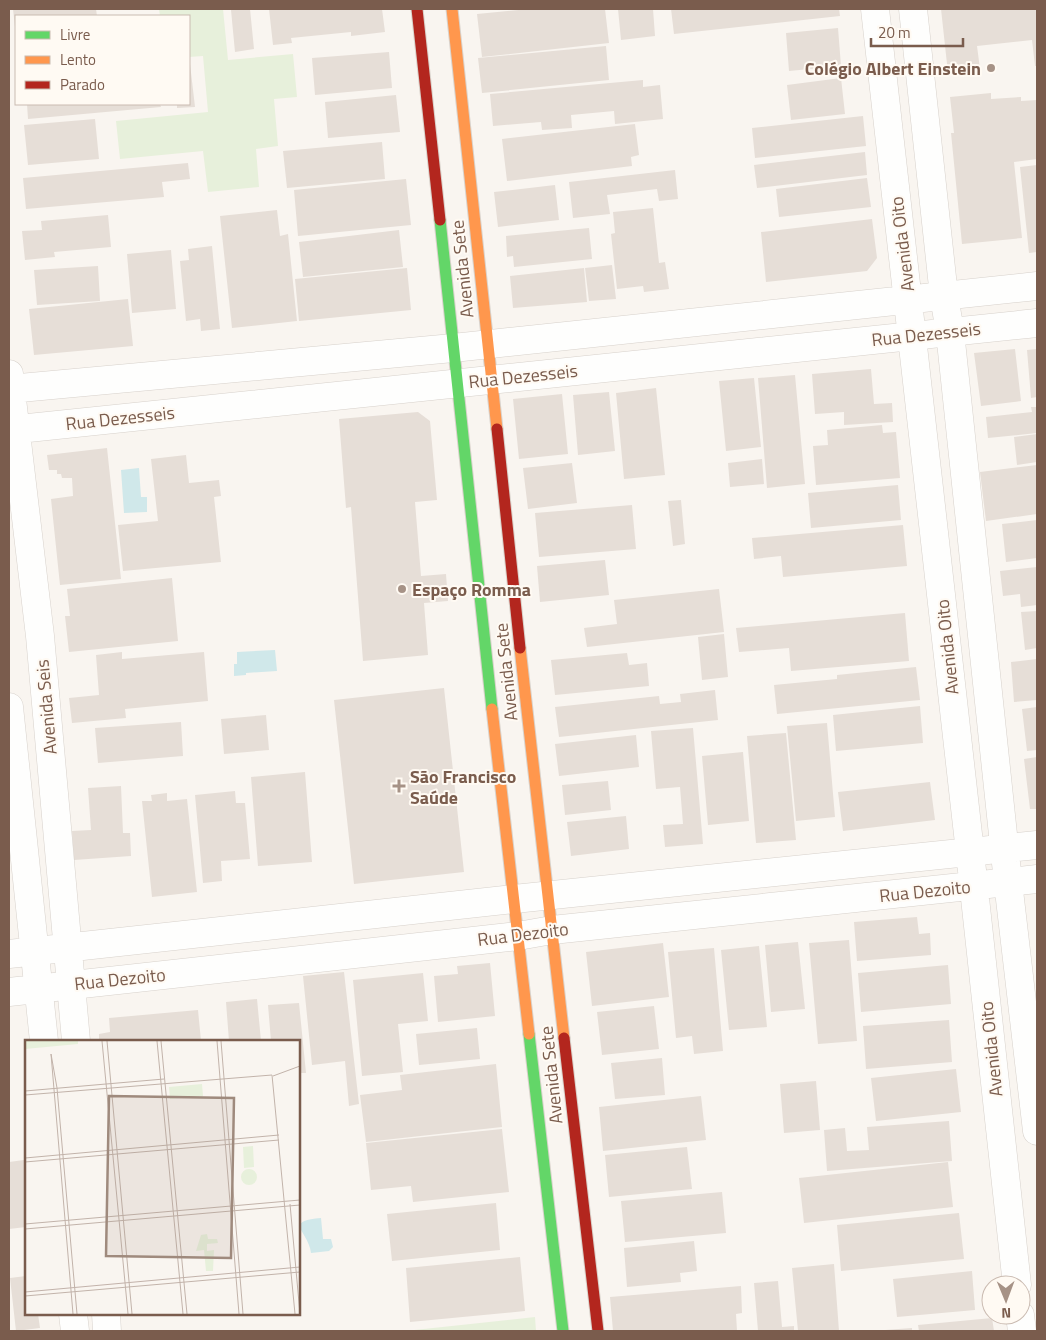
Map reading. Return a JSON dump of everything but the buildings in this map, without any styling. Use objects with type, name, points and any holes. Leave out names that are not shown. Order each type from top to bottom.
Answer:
[{"type":"street","name":"Avenida Sete","points":[[417,9],[563,1331]]},
{"type":"street","name":"Avenida Sete","points":[[452,9],[548,895],[598,1331]]},
{"type":"street","name":"Avenida Oito","points":[[875,9],[913,336],[1016,1275]]},
{"type":"street","name":"Avenida Oito","points":[[913,9],[1037,1131]]},
{"type":"street","name":"Rua Dezesseis","points":[[9,384],[453,348],[1037,286]]},
{"type":"street","name":"Rua Dezesseis","points":[[12,429],[1037,323]]},
{"type":"street","name":"Avenida Seis","points":[[9,384],[12,429],[40,636],[76,1040]]},
{"type":"street","name":"Avenida Seis","points":[[9,707],[22,953],[38,989],[44,1040]]},
{"type":"street","name":"Rua Dezoito","points":[[22,953],[548,895],[1037,845]]},
{"type":"street","name":"Rua Dezoito","points":[[9,992],[518,936],[552,930],[1037,879]]},
{"type":"street","points":[[73,1315],[75,1331]]},
{"type":"street","points":[[106,1315],[107,1331]]},
{"type":"green space","points":[[159,9],[223,9],[228,60],[293,54],[297,97],[274,99],[278,146],[256,149],[259,187],[208,192],[203,151],[120,159],[116,121],[208,112],[203,56],[190,57],[190,15],[160,15]]},
{"type":"green space","points":[[535,1317],[536,1331],[405,1331]]},
{"type":"water","points":[[139,468],[141,497],[147,497],[147,512],[124,513],[121,470]]},
{"type":"water","points":[[275,650],[277,671],[246,673],[246,675],[234,676],[237,652]]},
{"type":"water","points":[[321,1218],[323,1239],[331,1239],[333,1247],[329,1251],[311,1253],[300,1225],[309,1220]]},
{"type":"traffic: fast","points":[[440,220],[492,709]]},
{"type":"traffic: fast","points":[[529,1034],[563,1331]]},
{"type":"traffic: slow","points":[[452,9],[497,429]]},
{"type":"traffic: slow","points":[[520,648],[564,1038]]},
{"type":"traffic: slow","points":[[492,709],[529,1034]]},
{"type":"traffic: jam","points":[[417,9],[440,220]]},
{"type":"traffic: jam","points":[[497,429],[520,648]]},
{"type":"traffic: jam","points":[[564,1038],[598,1331]]},
{"type":"place","name":"Colégio Albert Einstein","points":[[991,68]]},
{"type":"place","name":"Espaço Romma","points":[[402,589]]},
{"type":"place","name":"São Francisco Saúde","points":[[399,786]]}]
